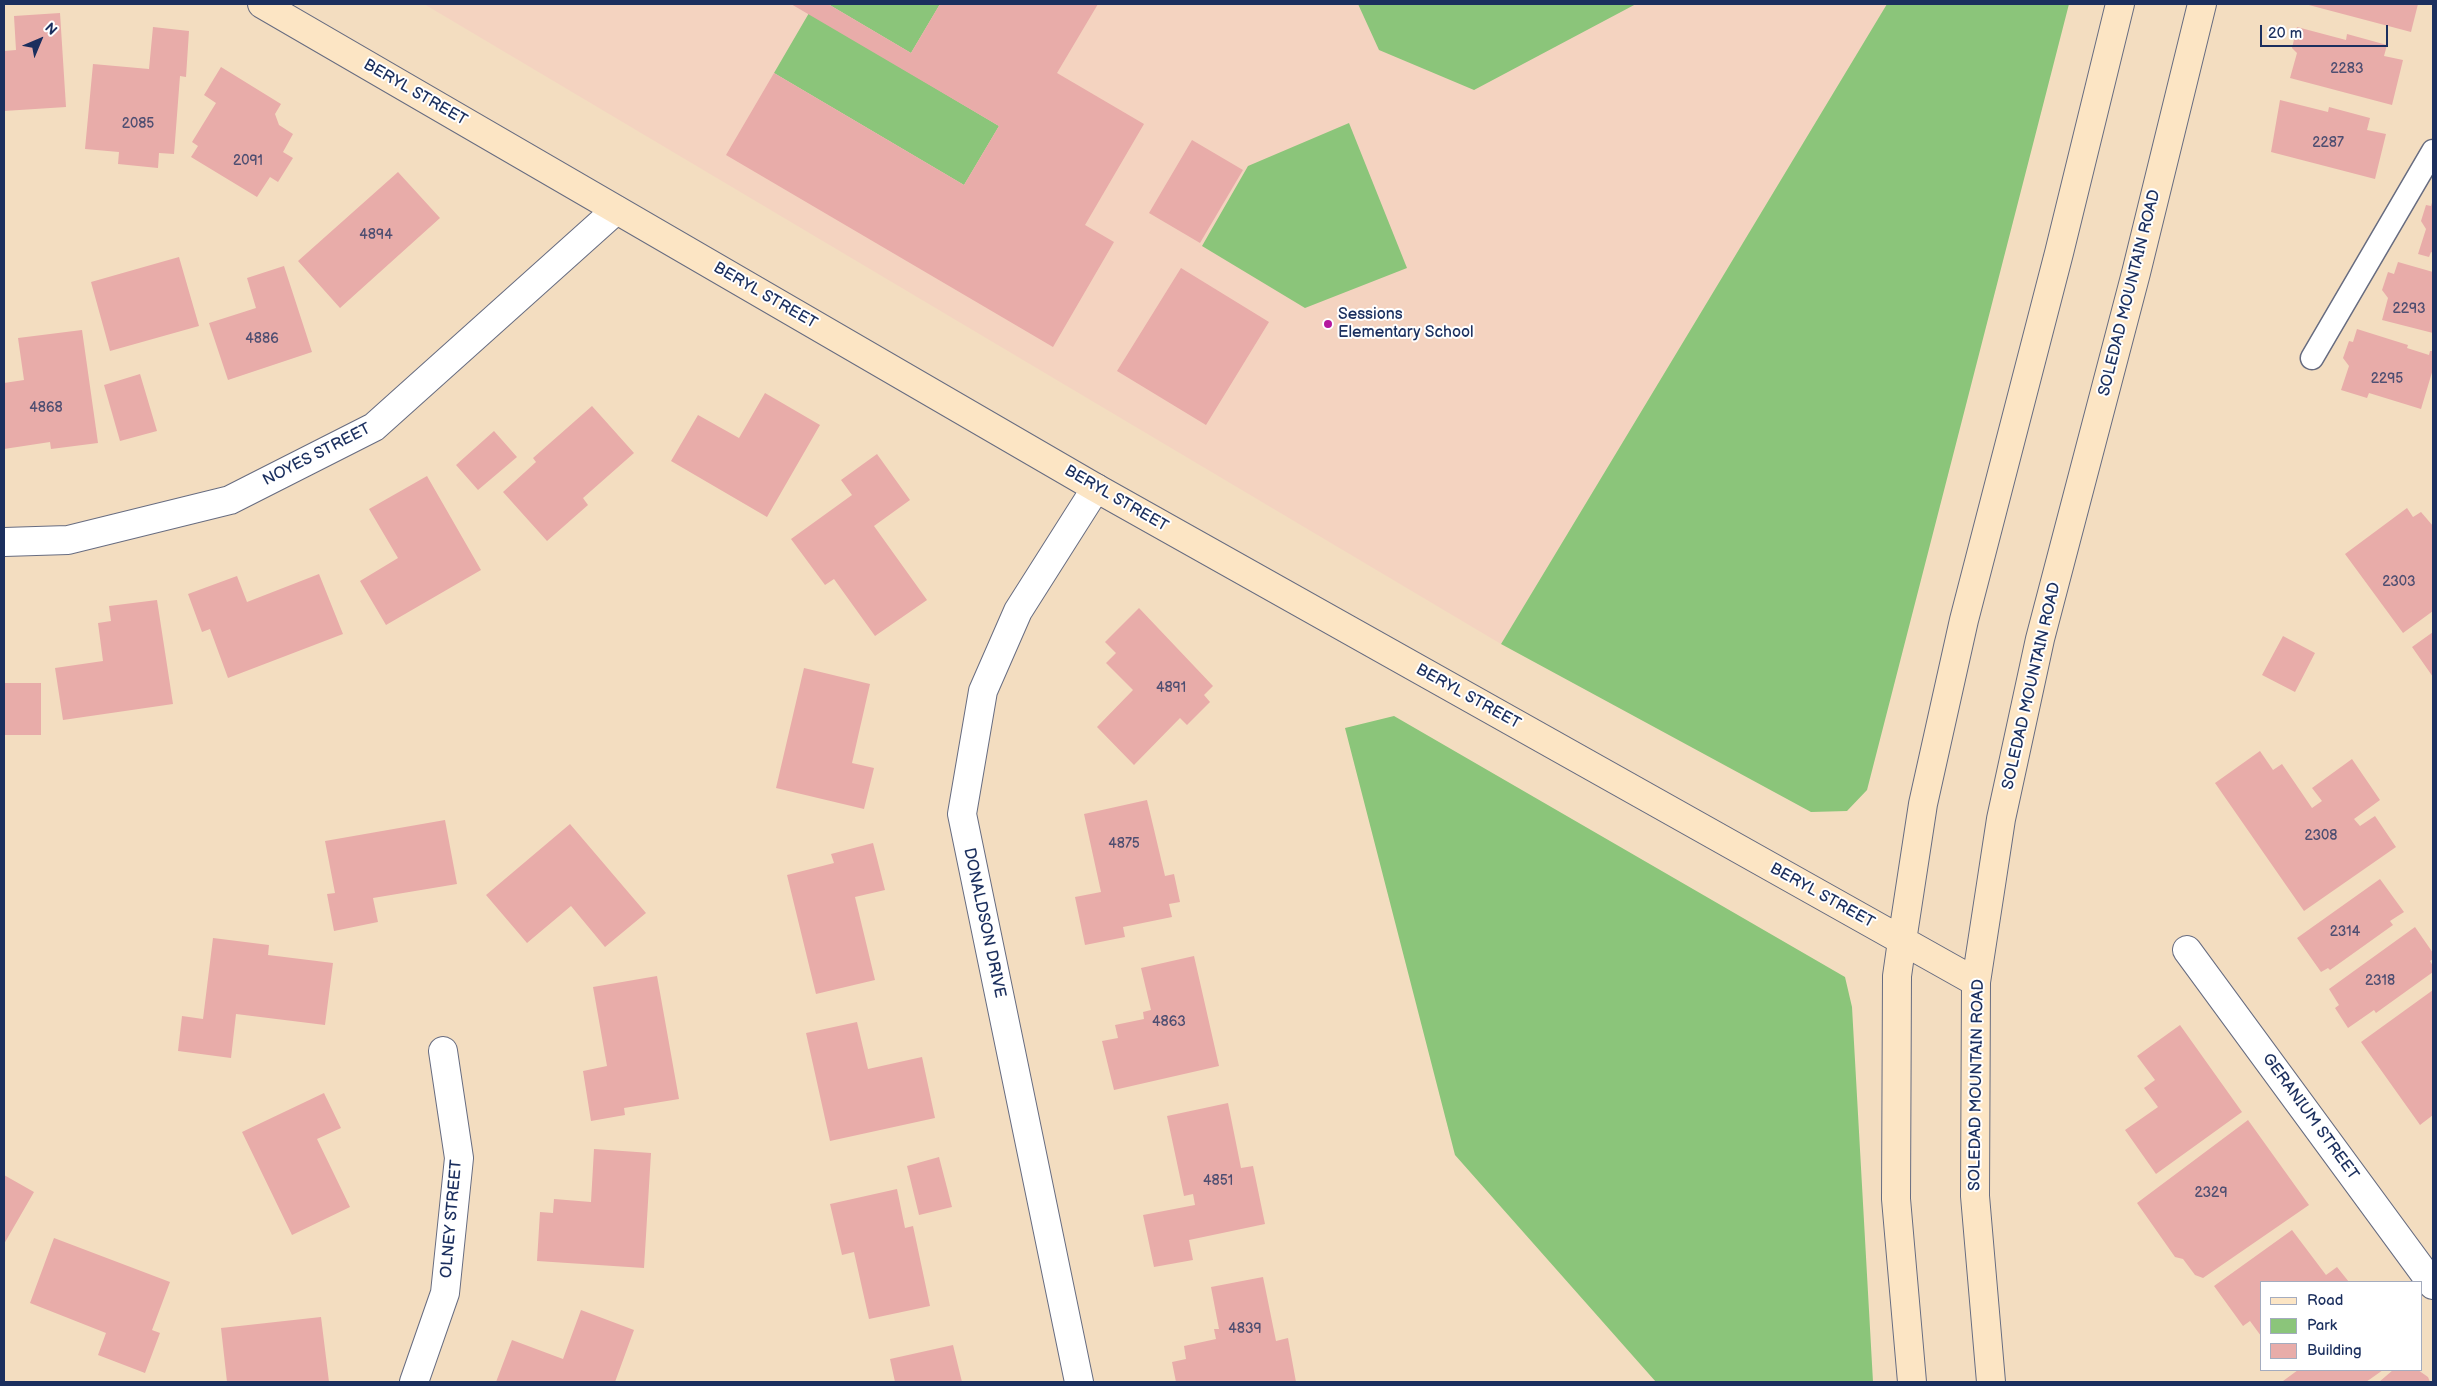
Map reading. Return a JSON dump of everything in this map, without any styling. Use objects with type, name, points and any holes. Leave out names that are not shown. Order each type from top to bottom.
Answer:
[{"type":"main road","name":"BERYL STREET","points":[[262,4],[1096,488],[1976,982]]},
{"type":"main road","points":[[1912,1382],[1896,1199],[1897,976],[1902,941],[1923,804],[1964,620],[2059,253],[2120,4]]},
{"type":"main road","name":"SOLEDAD MOUNTAIN ROAD","points":[[1992,1382],[1975,1196],[1976,982],[2001,819],[2040,639],[2136,273],[2202,4]]},
{"type":"street","name":"NOYES STREET","points":[[4,542],[68,540],[230,500],[374,427],[616,210]]},
{"type":"street","name":"DONALDSON DRIVE","points":[[1079,1382],[962,814],[983,691],[1018,611],[1096,488]]},
{"type":"street","name":"GERANIUM STREET","points":[[2187,950],[2433,1284]]},
{"type":"street","name":"OLNEY STREET","points":[[414,1382],[445,1293],[458,1158],[443,1052]]},
{"type":"lane","points":[[2312,358],[2433,151]]},
{"type":"shaded area","name":"Sessions Elementary School","points":[[424,4],[1887,4],[1501,644]]},
{"type":"green space","points":[[828,4],[940,4],[911,53]]},
{"type":"green space","points":[[1358,4],[1636,4],[1474,90],[1379,50]]},
{"type":"green space","points":[[1887,4],[2069,4],[1867,790],[1847,811],[1811,812],[1501,644]]},
{"type":"green space","points":[[809,13],[999,126],[964,185],[774,73]]},
{"type":"green space","points":[[1349,123],[1407,268],[1305,308],[1202,246],[1248,166]]},
{"type":"green space","points":[[1394,716],[1845,977],[1852,1007],[1873,1382],[1656,1382],[1455,1155],[1345,728]]},
{"type":"building","points":[[791,4],[828,4],[911,53],[940,4],[1098,4],[1057,73],[1144,124],[1085,225],[1114,242],[1053,347],[726,155],[774,73],[964,185],[999,126]]},
{"type":"building","points":[[2305,4],[2418,4],[2411,32]]},
{"type":"building","points":[[60,13],[66,107],[4,111],[4,51],[16,50],[14,16]]},
{"type":"building","points":[[153,27],[189,31],[186,77],[180,76],[174,154],[159,153],[158,168],[118,164],[119,152],[85,149],[93,64],[149,69]]},
{"type":"building","points":[[2297,27],[2346,40],[2347,34],[2387,45],[2384,56],[2403,60],[2392,105],[2290,78],[2297,53],[2292,48]]},
{"type":"building","points":[[221,67],[281,104],[275,114],[279,125],[293,134],[283,152],[293,158],[278,182],[270,177],[257,197],[191,157],[198,146],[192,142],[216,103],[204,95]]},
{"type":"building","points":[[2280,100],[2328,112],[2329,107],[2370,118],[2367,130],[2386,134],[2375,179],[2271,152]]},
{"type":"building","points":[[1192,140],[1243,170],[1200,243],[1149,213]]},
{"type":"building","points":[[398,172],[440,218],[340,308],[298,261]]},
{"type":"building","points":[[2433,199],[2433,253],[2431,252],[2429,257],[2418,254],[2426,229],[2421,221],[2426,205],[2431,206]]},
{"type":"building","points":[[179,257],[199,326],[110,351],[91,282]]},
{"type":"building","points":[[2398,262],[2433,272],[2433,333],[2382,320],[2388,298],[2382,290],[2388,272],[2394,274]]},
{"type":"building","points":[[284,266],[312,352],[228,380],[209,323],[256,308],[247,278]]},
{"type":"building","points":[[1181,268],[1269,322],[1206,425],[1117,371]]},
{"type":"building","points":[[2357,329],[2408,345],[2407,348],[2429,355],[2430,351],[2433,351],[2433,369],[2421,409],[2369,393],[2367,398],[2341,390],[2349,366],[2343,358],[2349,341],[2353,342]]},
{"type":"building","points":[[82,330],[98,443],[51,449],[50,442],[4,449],[4,383],[24,380],[18,338]]},
{"type":"building","points":[[140,374],[157,431],[120,441],[104,385]]},
{"type":"building","points":[[765,393],[820,425],[767,517],[671,461],[698,415],[739,438]]},
{"type":"building","points":[[592,406],[634,453],[583,498],[588,505],[547,541],[503,492],[536,462],[533,458]]},
{"type":"building","points":[[494,431],[517,457],[478,490],[456,465]]},
{"type":"building","points":[[877,454],[910,500],[874,526],[927,600],[875,636],[834,579],[825,585],[791,539],[852,495],[841,480]]},
{"type":"building","points":[[427,476],[481,570],[386,625],[360,581],[398,558],[369,509]]},
{"type":"building","points":[[2407,508],[2413,517],[2421,512],[2433,526],[2433,611],[2403,633],[2345,554]]},
{"type":"building","points":[[319,574],[343,634],[228,678],[210,629],[202,632],[188,594],[237,576],[247,602]]},
{"type":"building","points":[[157,600],[173,704],[63,720],[55,668],[103,661],[98,623],[111,621],[109,606]]},
{"type":"building","points":[[1139,608],[1213,686],[1204,695],[1210,702],[1187,725],[1180,718],[1134,765],[1097,727],[1133,690],[1106,663],[1116,653],[1105,642]]},
{"type":"building","points":[[2433,632],[2433,677],[2412,647]]},
{"type":"building","points":[[2283,636],[2315,653],[2295,692],[2262,675]]},
{"type":"building","points":[[804,668],[870,684],[852,763],[874,768],[864,809],[776,788]]},
{"type":"building","points":[[4,683],[41,683],[41,735],[4,735]]},
{"type":"building","points":[[2260,751],[2273,770],[2282,764],[2312,808],[2322,801],[2312,788],[2352,759],[2380,800],[2354,819],[2360,826],[2375,816],[2396,847],[2304,911],[2215,783]]},
{"type":"building","points":[[1147,800],[1165,876],[1174,874],[1180,902],[1169,904],[1172,917],[1123,927],[1125,937],[1085,945],[1075,897],[1101,892],[1084,814]]},
{"type":"building","points":[[445,820],[457,884],[373,898],[378,922],[334,931],[327,894],[335,893],[325,841]]},
{"type":"building","points":[[570,824],[646,913],[605,947],[571,906],[527,943],[486,895]]},
{"type":"building","points":[[873,843],[885,890],[855,897],[875,980],[816,994],[787,875],[834,863],[831,854]]},
{"type":"building","points":[[2380,879],[2404,912],[2390,921],[2393,925],[2330,970],[2328,968],[2321,972],[2297,938]]},
{"type":"building","points":[[2415,927],[2433,953],[2433,959],[2430,961],[2433,966],[2433,972],[2376,1013],[2374,1010],[2348,1028],[2335,1008],[2339,1005],[2329,989]]},
{"type":"building","points":[[213,938],[269,945],[268,955],[333,963],[325,1025],[236,1014],[231,1058],[178,1051],[182,1016],[203,1019]]},
{"type":"building","points":[[1194,956],[1219,1066],[1114,1090],[1102,1041],[1118,1038],[1115,1025],[1144,1019],[1143,1012],[1151,1010],[1141,968]]},
{"type":"building","points":[[657,976],[679,1099],[624,1108],[625,1115],[591,1121],[583,1071],[607,1066],[593,987]]},
{"type":"building","points":[[2433,990],[2433,1115],[2420,1125],[2361,1042]]},
{"type":"building","points":[[857,1022],[868,1069],[922,1057],[935,1118],[830,1141],[806,1033]]},
{"type":"building","points":[[2180,1025],[2242,1112],[2156,1174],[2125,1130],[2158,1107],[2144,1088],[2155,1080],[2137,1056]]},
{"type":"building","points":[[324,1093],[341,1128],[317,1139],[350,1207],[292,1235],[242,1132]]},
{"type":"building","points":[[1228,1103],[1241,1168],[1253,1166],[1265,1224],[1189,1240],[1193,1260],[1154,1267],[1143,1215],[1195,1205],[1193,1194],[1184,1196],[1167,1116]]},
{"type":"building","points":[[2248,1120],[2309,1205],[2203,1278],[2195,1275],[2183,1259],[2175,1257],[2137,1203]]},
{"type":"building","points":[[594,1149],[651,1153],[644,1268],[537,1261],[540,1212],[553,1213],[554,1199],[591,1202]]},
{"type":"building","points":[[939,1157],[952,1207],[919,1215],[907,1166]]},
{"type":"building","points":[[4,1175],[34,1192],[4,1244]]},
{"type":"building","points":[[897,1189],[905,1228],[913,1226],[930,1306],[869,1319],[854,1252],[842,1255],[830,1204]]},
{"type":"building","points":[[2292,1230],[2326,1275],[2337,1267],[2348,1281],[2260,1281],[2260,1335],[2250,1321],[2243,1326],[2214,1286]]},
{"type":"building","points":[[54,1238],[170,1282],[152,1330],[160,1333],[145,1373],[98,1355],[106,1333],[30,1303]]},
{"type":"building","points":[[1263,1277],[1276,1341],[1288,1338],[1296,1382],[1176,1382],[1172,1362],[1186,1359],[1184,1346],[1216,1339],[1214,1329],[1219,1329],[1211,1287]]},
{"type":"building","points":[[581,1310],[634,1330],[615,1382],[496,1382],[512,1340],[563,1359]]},
{"type":"building","points":[[321,1317],[329,1382],[227,1382],[221,1328]]},
{"type":"building","points":[[953,1345],[962,1382],[895,1382],[890,1359]]},
{"type":"building","points":[[2297,1371],[2382,1371],[2366,1382],[2283,1381]]},
{"type":"building","points":[[2392,1371],[2419,1371],[2428,1377],[2430,1382],[2379,1382]]},
{"type":"place","name":"Sessions Elementary School","points":[[1328,324]]}]
